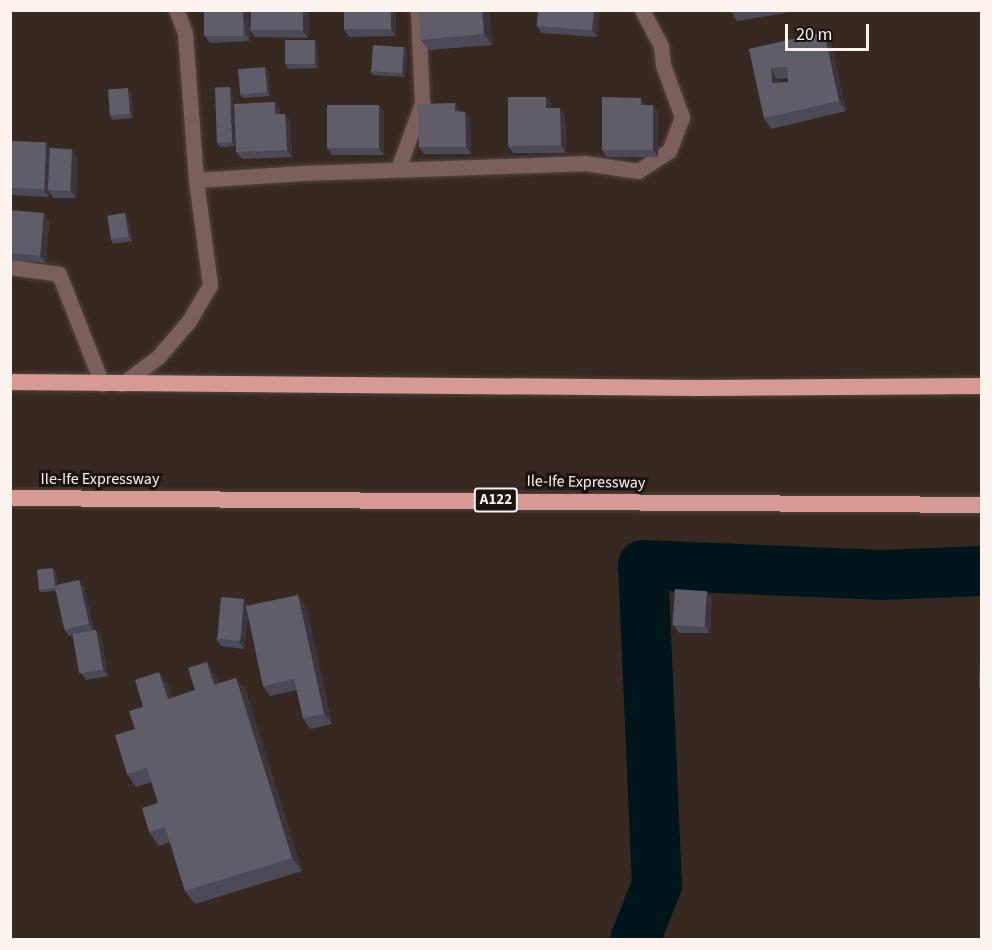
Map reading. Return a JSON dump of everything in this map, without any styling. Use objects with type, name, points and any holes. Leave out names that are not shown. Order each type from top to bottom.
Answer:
[{"type":"highway","points":[[10,382],[981,386]]},
{"type":"highway","name":"Ile-Ife Expressway","points":[[10,498],[981,505]]},
{"type":"street","points":[[122,384],[158,357],[189,321],[210,285],[196,180],[185,33],[176,10]]},
{"type":"street","points":[[398,169],[422,103],[418,10]]},
{"type":"street","points":[[196,180],[398,169],[584,164],[638,171],[669,151],[682,117],[663,65],[662,46],[642,10]]},
{"type":"street","points":[[10,267],[59,274],[102,384]]},
{"type":"building","points":[[204,10],[243,10],[243,36],[204,36]]},
{"type":"building","points":[[251,10],[303,10],[303,30],[251,30]]},
{"type":"building","points":[[344,10],[391,10],[391,29],[344,29]]},
{"type":"building","points":[[419,10],[482,10],[484,34],[421,40]]},
{"type":"building","points":[[538,10],[594,10],[592,30],[537,26]]},
{"type":"building","points":[[824,32],[839,101],[764,118],[749,49]],"holes":[[[787,67],[788,82],[772,83],[771,68]]]},
{"type":"building","points":[[285,40],[315,40],[315,64],[285,64]]},
{"type":"building","points":[[373,45],[404,47],[402,73],[371,71]]},
{"type":"building","points":[[265,67],[267,92],[240,94],[238,69]]},
{"type":"building","points":[[230,87],[232,142],[217,142],[215,88]]},
{"type":"building","points":[[128,88],[130,114],[110,115],[108,89]]},
{"type":"building","points":[[508,97],[546,97],[546,108],[560,108],[561,145],[508,146]]},
{"type":"building","points":[[602,97],[641,98],[641,105],[653,105],[653,150],[602,150]]},
{"type":"building","points":[[275,102],[275,114],[285,114],[287,150],[236,152],[234,104]]},
{"type":"building","points":[[455,103],[455,111],[465,112],[466,147],[419,147],[418,104]]},
{"type":"building","points":[[327,105],[379,105],[379,148],[327,148]]},
{"type":"building","points":[[10,141],[46,142],[44,189],[10,188]]},
{"type":"building","points":[[50,148],[72,149],[70,191],[48,190]]},
{"type":"building","points":[[10,210],[44,213],[40,256],[10,253]]},
{"type":"building","points":[[125,213],[129,237],[111,240],[107,216]]},
{"type":"building","points":[[53,568],[55,588],[39,590],[37,570]]},
{"type":"building","points":[[79,580],[89,624],[65,629],[55,586]]},
{"type":"building","points":[[675,589],[707,591],[704,627],[672,625]]},
{"type":"building","points":[[298,595],[324,714],[303,718],[294,679],[263,686],[246,606]]},
{"type":"building","points":[[221,597],[244,599],[240,641],[217,639]]},
{"type":"building","points":[[96,630],[103,669],[79,674],[72,634]]},
{"type":"building","points":[[980,658],[981,687],[979,687]]},
{"type":"building","points":[[207,662],[214,685],[236,678],[292,858],[185,891],[165,827],[149,832],[142,808],[158,803],[147,768],[127,774],[115,735],[135,729],[129,711],[143,707],[135,680],[159,672],[168,699],[195,690],[188,668]]},
{"type":"waterway","points":[[635,940],[657,885],[643,565],[883,575],[982,571]]}]
